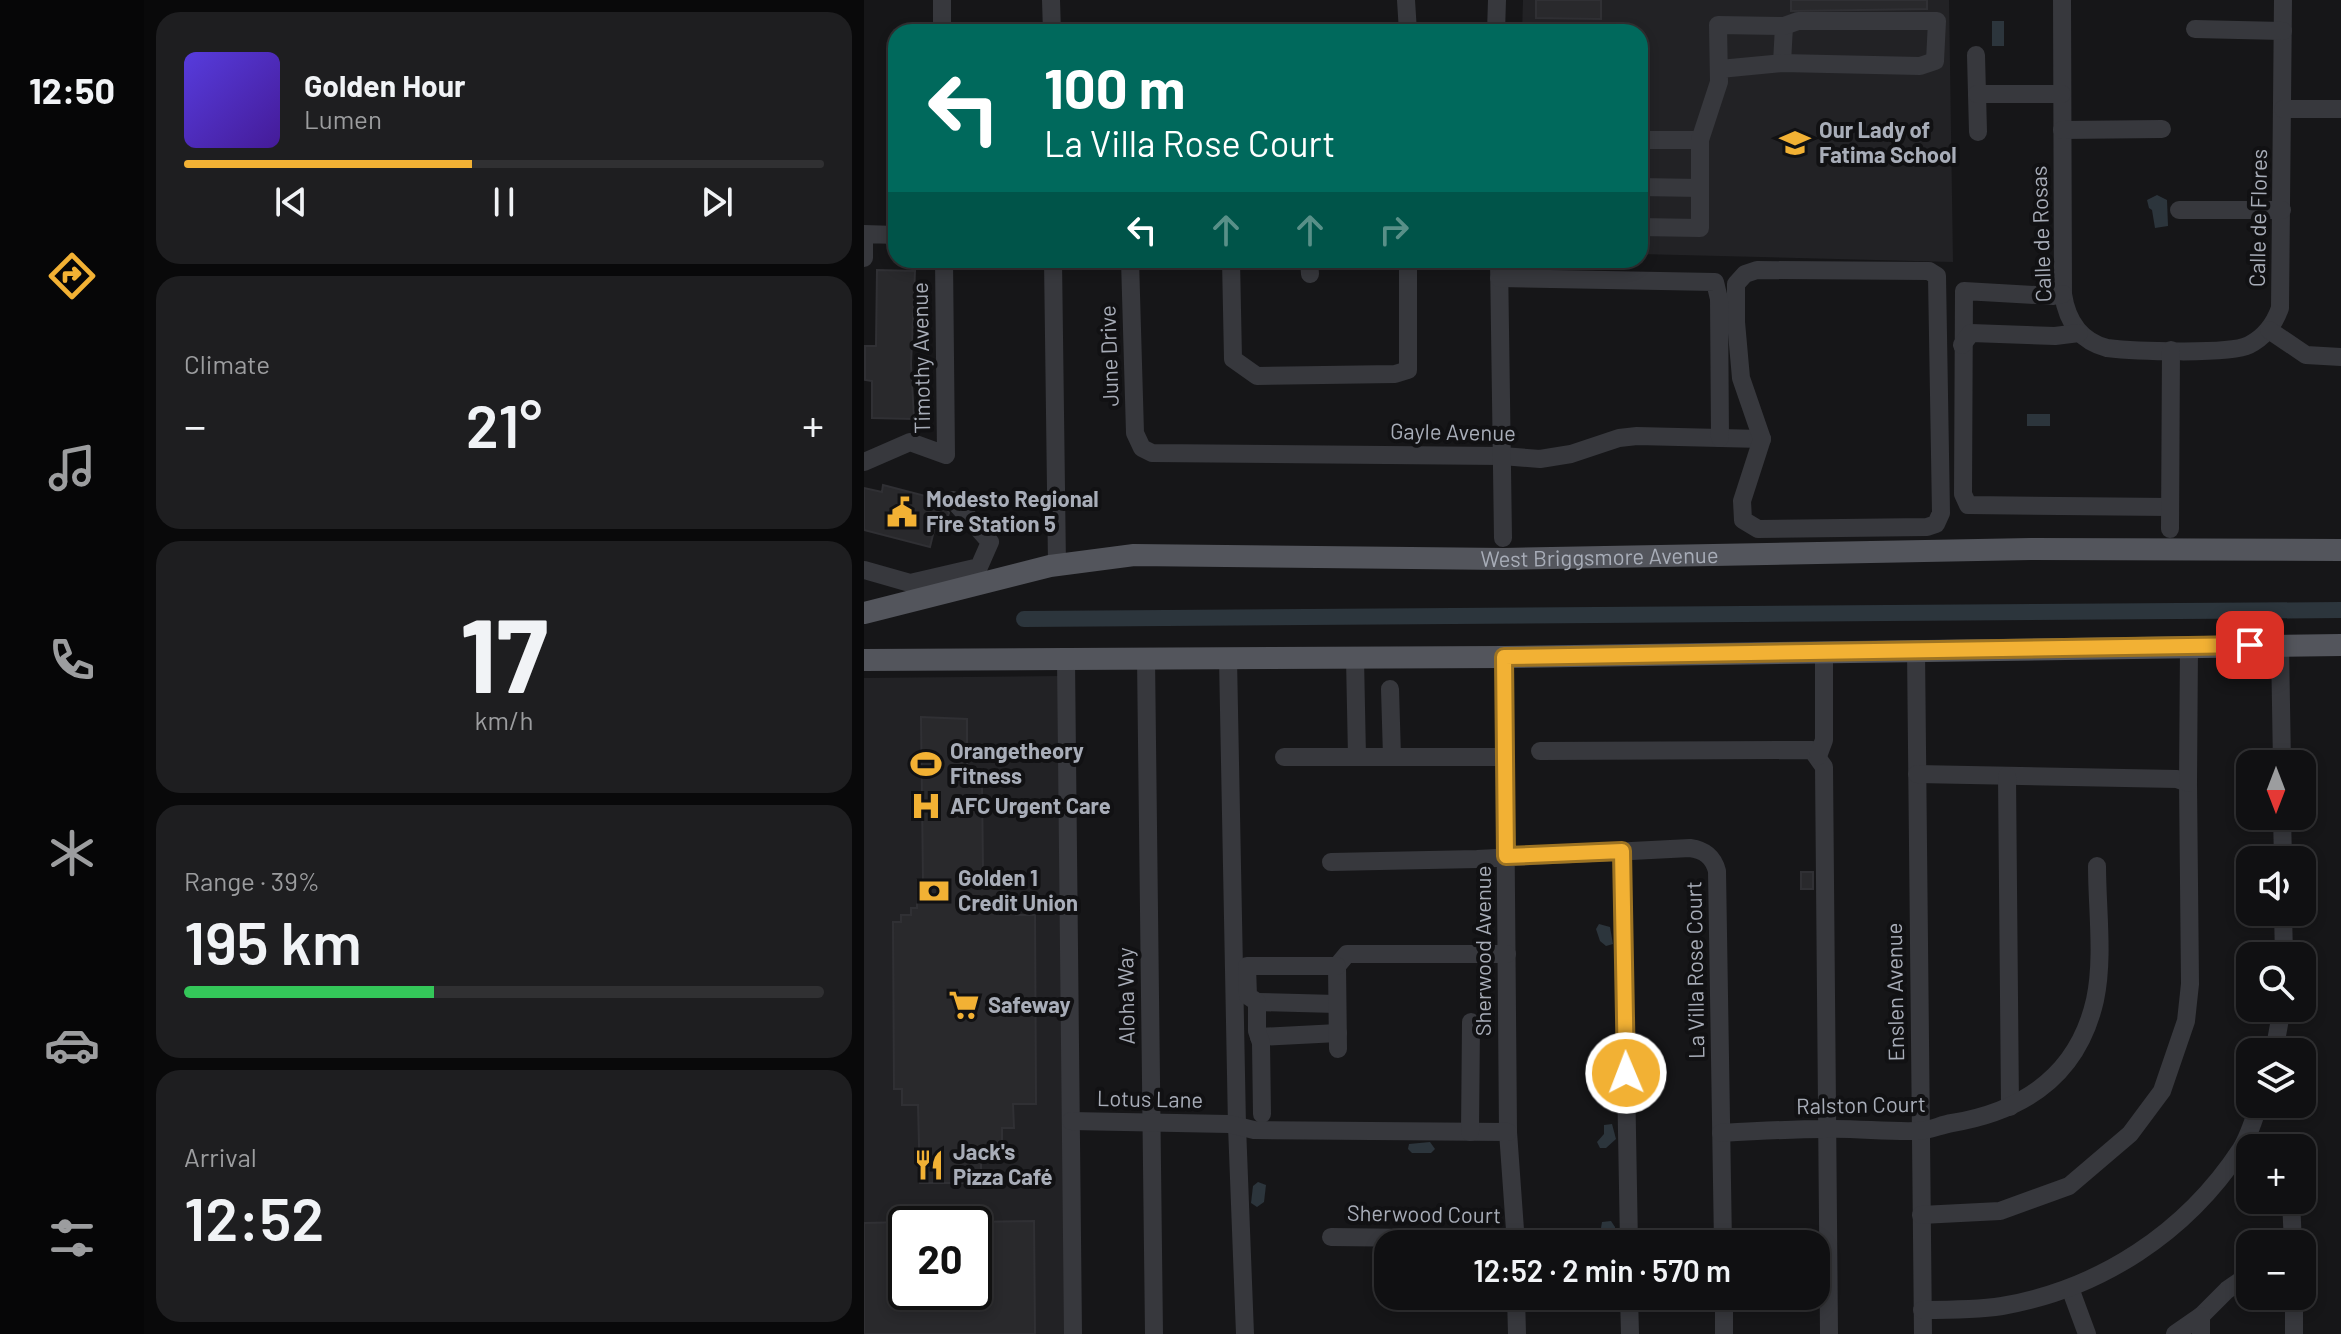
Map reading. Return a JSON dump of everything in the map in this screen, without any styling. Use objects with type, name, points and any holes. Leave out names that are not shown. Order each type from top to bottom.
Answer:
[{"type":"main road","name":"West Briggsmore Avenue","points":[[864,613],[1057,565],[1134,555],[1504,559],[2031,549],[2341,550]]},
{"type":"main road","points":[[864,660],[1504,657],[2341,645]]},
{"type":"street","points":[[942,0],[942,24]]},
{"type":"street","points":[[1051,0],[1052,24]]},
{"type":"street","points":[[1406,0],[1408,24]]},
{"type":"street","points":[[1496,24],[1497,0]]},
{"type":"street","name":"Calle de Rosas","points":[[2062,0],[2063,294],[2065,308],[2079,333]]},
{"type":"street","name":"Calle de Flores","points":[[2269,330],[2280,308],[2283,0]]},
{"type":"street","points":[[1648,227],[1700,228],[1700,140],[1719,82],[1718,25],[1784,26],[1798,21],[1937,21],[1935,61],[1920,66],[1782,63],[1720,69]]},
{"type":"street","points":[[1782,63],[1784,26]]},
{"type":"street","points":[[2195,29],[2283,31]]},
{"type":"street","points":[[1976,55],[1978,132]]},
{"type":"street","points":[[1977,94],[2062,94]]},
{"type":"street","points":[[2283,109],[2341,109]]},
{"type":"street","points":[[2062,130],[2162,129]]},
{"type":"street","points":[[1648,140],[1700,140]]},
{"type":"street","points":[[1648,187],[1700,188]]},
{"type":"street","points":[[2179,210],[2282,210]]},
{"type":"street","points":[[864,258],[864,234],[888,235]]},
{"type":"street","name":"Timothy Avenue","points":[[864,462],[910,442],[946,455],[944,268]]},
{"type":"street","points":[[1053,268],[1057,565]]},
{"type":"street","name":"June Drive","points":[[1130,268],[1135,433],[1142,448]]},
{"type":"street","points":[[1231,268],[1233,359],[1257,376],[1395,374],[1408,370],[1408,268]]},
{"type":"street","points":[[1503,538],[1499,269],[1715,282],[1719,299],[1720,438]]},
{"type":"street","points":[[1757,270],[1934,272],[1938,280],[1941,513],[1936,524],[1927,527],[1753,528],[1743,520],[1740,509],[1762,439],[1748,404],[1738,363],[1736,284],[1740,278],[1757,270]]},
{"type":"street","points":[[2063,294],[1964,291],[1963,494],[1968,505],[2170,507]]},
{"type":"street","points":[[1962,345],[1971,333],[2055,336],[2079,333],[2090,342],[2107,348],[2240,349],[2269,330],[2306,355],[2341,357]]},
{"type":"street","points":[[2170,529],[2171,350]]},
{"type":"street","name":"Gayle Avenue","points":[[1142,448],[1158,454],[1502,456],[1540,459],[1637,436],[1762,439]]},
{"type":"street","points":[[864,570],[910,583],[979,567],[990,542],[953,500]]},
{"type":"street","points":[[2280,645],[2282,750]]},
{"type":"street","points":[[1921,1215],[2000,1211],[2069,1186],[2130,1134],[2162,1091],[2186,1021],[2190,984],[2189,646]]},
{"type":"street","name":"Enslen Avenue","points":[[1916,649],[1923,1334]]},
{"type":"street","points":[[1818,756],[1824,740],[1824,651]]},
{"type":"street","name":"Aloha Way","points":[[1146,657],[1154,1334]]},
{"type":"street","name":"Sherwood Avenue","points":[[1504,657],[1508,1132],[1515,1230]]},
{"type":"street","points":[[1228,658],[1233,1125],[1245,1334]]},
{"type":"street","points":[[1355,658],[1357,757]]},
{"type":"street","points":[[1066,659],[1073,1334]]},
{"type":"street","points":[[1390,689],[1392,757]]},
{"type":"street","points":[[1540,751],[1812,750],[1824,767],[1829,1334]]},
{"type":"street","points":[[1284,757],[1505,757]]},
{"type":"street","points":[[1917,774],[2177,779],[2188,783]]},
{"type":"street","points":[[2007,776],[2010,1107]]},
{"type":"street","name":"La Villa Rose Court","points":[[1331,862],[1622,851],[1700,850],[1709,855],[1715,864],[1723,1230]]},
{"type":"street","points":[[1622,851],[1629,1230]]},
{"type":"street","name":"Ralston Court","points":[[1721,1133],[1827,1129],[1920,1132],[1993,1115],[2034,1093],[2062,1067],[2087,1024],[2098,976],[2097,866]]},
{"type":"street","points":[[1259,1037],[1338,1041],[1337,966],[1347,954],[1507,954]]},
{"type":"street","points":[[1337,966],[1247,966],[1248,996],[1257,1002],[1337,1004]]},
{"type":"street","points":[[1257,1002],[1262,1114]]},
{"type":"street","points":[[1470,1132],[1471,1022]]},
{"type":"street","name":"Lotus Lane","points":[[1071,1121],[1233,1125],[1254,1130],[1508,1132]]},
{"type":"street","points":[[1922,1310],[2001,1306],[2070,1288],[2108,1272],[2165,1233],[2236,1160]]},
{"type":"street","name":"Sherwood Court","points":[[1331,1237],[1374,1238]]},
{"type":"street","points":[[2175,1334],[2201,1325],[2227,1290],[2236,1284]]},
{"type":"street","points":[[2070,1288],[2087,1334]]},
{"type":"street","points":[[1516,1310],[1517,1334]]},
{"type":"street","points":[[1629,1310],[1630,1334]]},
{"type":"street","points":[[1724,1310],[1724,1334]]},
{"type":"street","points":[[2294,1310],[2294,1334]]},
{"type":"shaded area","name":"Our Lady of Fatima School","points":[[1523,0],[1949,0],[1953,262],[1648,254],[1648,24],[1522,24]]},
{"type":"shaded area","points":[[1992,21],[2004,21],[2004,46],[1992,46]]},
{"type":"shaded area","points":[[2157,195],[2167,200],[2168,226],[2155,228],[2147,200]]},
{"type":"shaded area","points":[[2027,414],[2050,414],[2050,426],[2027,426]]},
{"type":"shaded area","points":[[1060,676],[1068,1334],[864,1334],[864,678]]},
{"type":"shaded area","points":[[1599,924],[1610,927],[1613,944],[1606,946],[1600,941],[1596,929]]},
{"type":"shaded area","points":[[1612,1124],[1616,1139],[1606,1148],[1600,1148],[1597,1142],[1604,1134],[1604,1125]]},
{"type":"shaded area","points":[[1430,1142],[1435,1149],[1431,1153],[1412,1153],[1408,1149],[1409,1144]]},
{"type":"shaded area","points":[[1258,1182],[1266,1185],[1264,1202],[1257,1207],[1251,1203],[1253,1186]]},
{"type":"shaded area","points":[[1611,1221],[1615,1230],[1603,1230],[1602,1222]]},
{"type":"building","points":[[1536,0],[1601,0],[1601,19],[1536,18]]},
{"type":"building","points":[[1791,0],[1927,0],[1927,9],[1791,11]]},
{"type":"building","points":[[877,270],[915,271],[911,364],[914,419],[872,418],[872,381],[865,380],[865,346],[876,346]]},
{"type":"building","points":[[883,485],[941,500],[949,513],[948,516],[938,514],[930,547],[864,530],[864,488],[882,492]]},
{"type":"building","name":"Safeway","points":[[921,717],[967,719],[967,786],[982,786],[983,871],[1006,871],[1006,907],[1016,908],[1016,915],[1035,915],[1036,1104],[1013,1104],[1014,1128],[1002,1128],[1002,1151],[981,1151],[981,1183],[920,1183],[918,1105],[902,1105],[902,1089],[894,1089],[893,922],[901,922],[901,915],[911,915],[911,908],[917,908],[917,880],[923,880]]},
{"type":"building","points":[[1801,872],[1813,872],[1813,889],[1801,889]]},
{"type":"building","points":[[1034,1221],[1035,1334],[864,1334],[864,1223],[888,1222],[888,1310],[992,1310],[992,1222]]},
{"type":"waterway","points":[[1024,619],[2341,610]]},
{"type":"place","name":"Our Lady of Fatima School","points":[[1795,143]]},
{"type":"place","name":"Modesto Regional Fire Station 5","points":[[902,512]]},
{"type":"place","name":"Orangetheory Fitness","points":[[926,764]]},
{"type":"place","name":"AFC Urgent Care","points":[[926,806]]},
{"type":"place","name":"Golden 1 Credit Union","points":[[934,891]]},
{"type":"place","name":"Safeway","points":[[964,1005]]},
{"type":"place","name":"Jack's Pizza Café","points":[[929,1165]]},
{"type":"route","points":[[1626,1073],[1622,851],[1506,856],[1504,657],[2250,645]]}]
